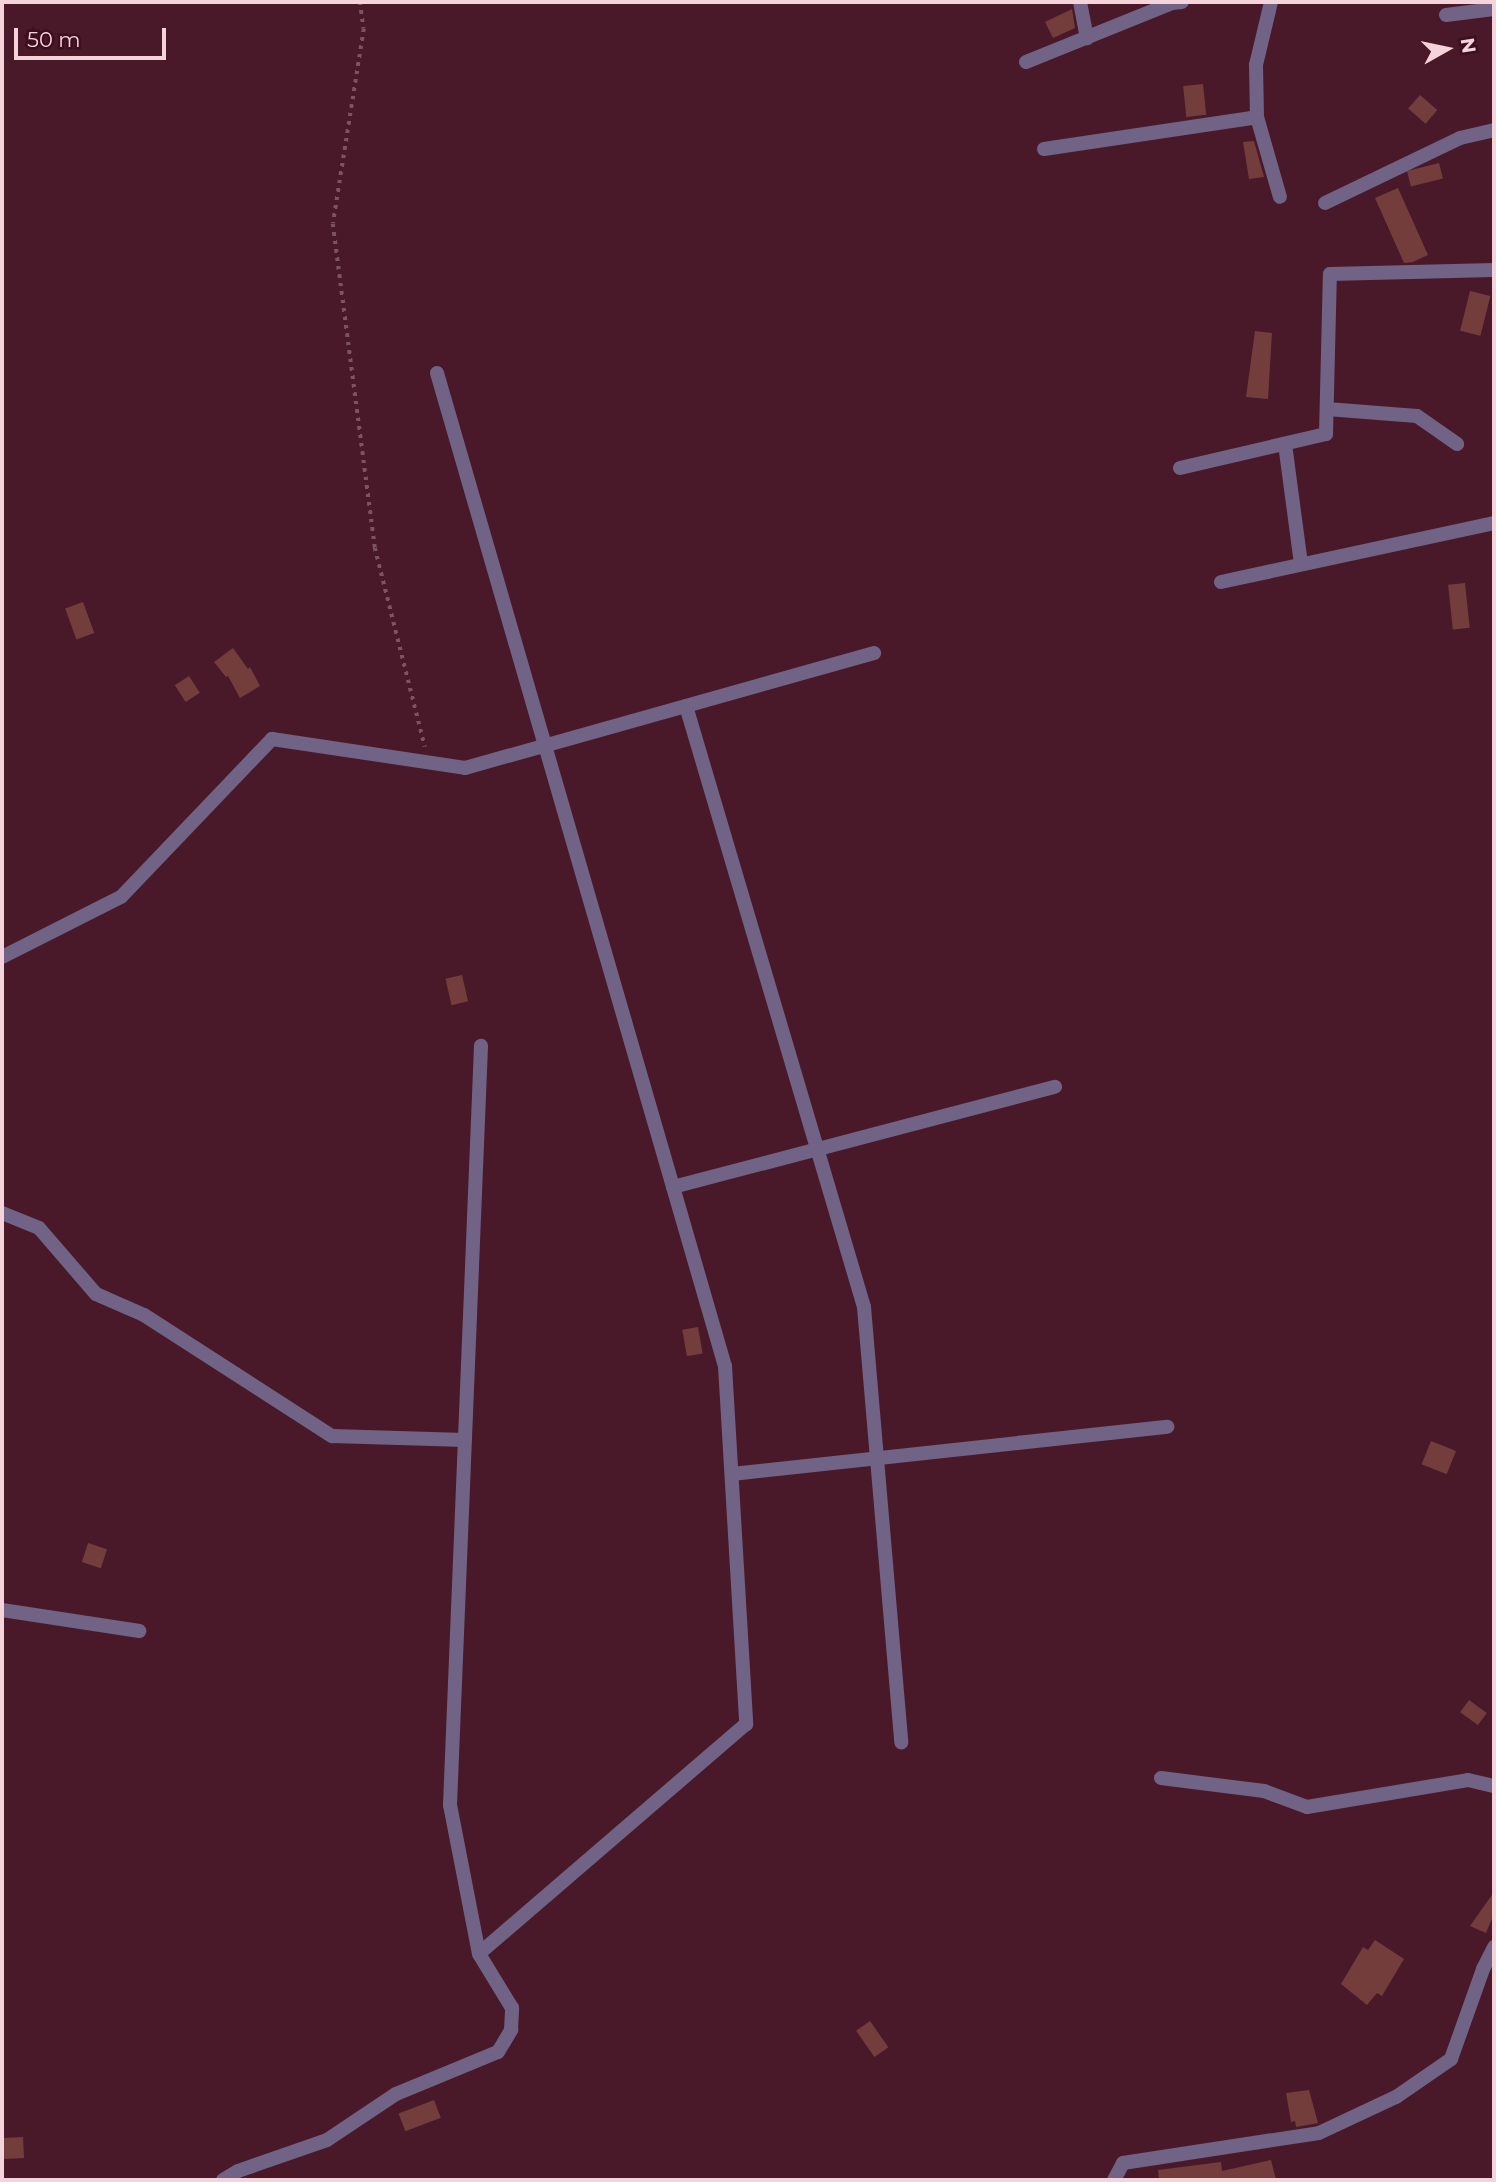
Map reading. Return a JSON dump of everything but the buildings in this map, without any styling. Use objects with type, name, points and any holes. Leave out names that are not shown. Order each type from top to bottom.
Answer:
[{"type":"street","points":[[1080,2],[1087,38]]},
{"type":"street","points":[[1026,62],[1172,3],[1182,2]]},
{"type":"street","points":[[1271,2],[1256,65],[1257,117],[1280,197]]},
{"type":"street","points":[[1446,15],[1494,9]]},
{"type":"street","points":[[1044,149],[1257,117]]},
{"type":"street","points":[[1325,203],[1460,138],[1494,130]]},
{"type":"street","points":[[1180,468],[1326,434],[1330,274],[1494,270]]},
{"type":"street","points":[[437,373],[725,1366],[746,1724],[479,1954]]},
{"type":"street","points":[[1327,409],[1417,416],[1457,444]]},
{"type":"street","points":[[1286,443],[1301,564]]},
{"type":"street","points":[[1222,582],[1494,523]]},
{"type":"street","points":[[2,957],[121,897],[272,739],[465,768],[874,653]]},
{"type":"street","points":[[686,706],[864,1307],[901,1742]]},
{"type":"street","points":[[223,2180],[238,2171],[327,2140],[396,2094],[498,2052],[511,2030],[512,2008],[479,1954],[450,1805],[481,1046]]},
{"type":"street","points":[[673,1187],[1055,1087]]},
{"type":"street","points":[[2,1213],[38,1228],[96,1294],[144,1315],[332,1436],[465,1440]]},
{"type":"street","points":[[732,1474],[1167,1427]]},
{"type":"street","points":[[2,1610],[139,1631]]},
{"type":"street","points":[[1161,1778],[1264,1791],[1307,1807],[1468,1780],[1494,1786]]},
{"type":"street","points":[[1114,2180],[1123,2163],[1319,2133],[1396,2097],[1451,2059],[1483,1969],[1494,1947]]},
{"type":"path","points":[[359,2],[364,29],[333,224],[375,548],[429,763]]}]
